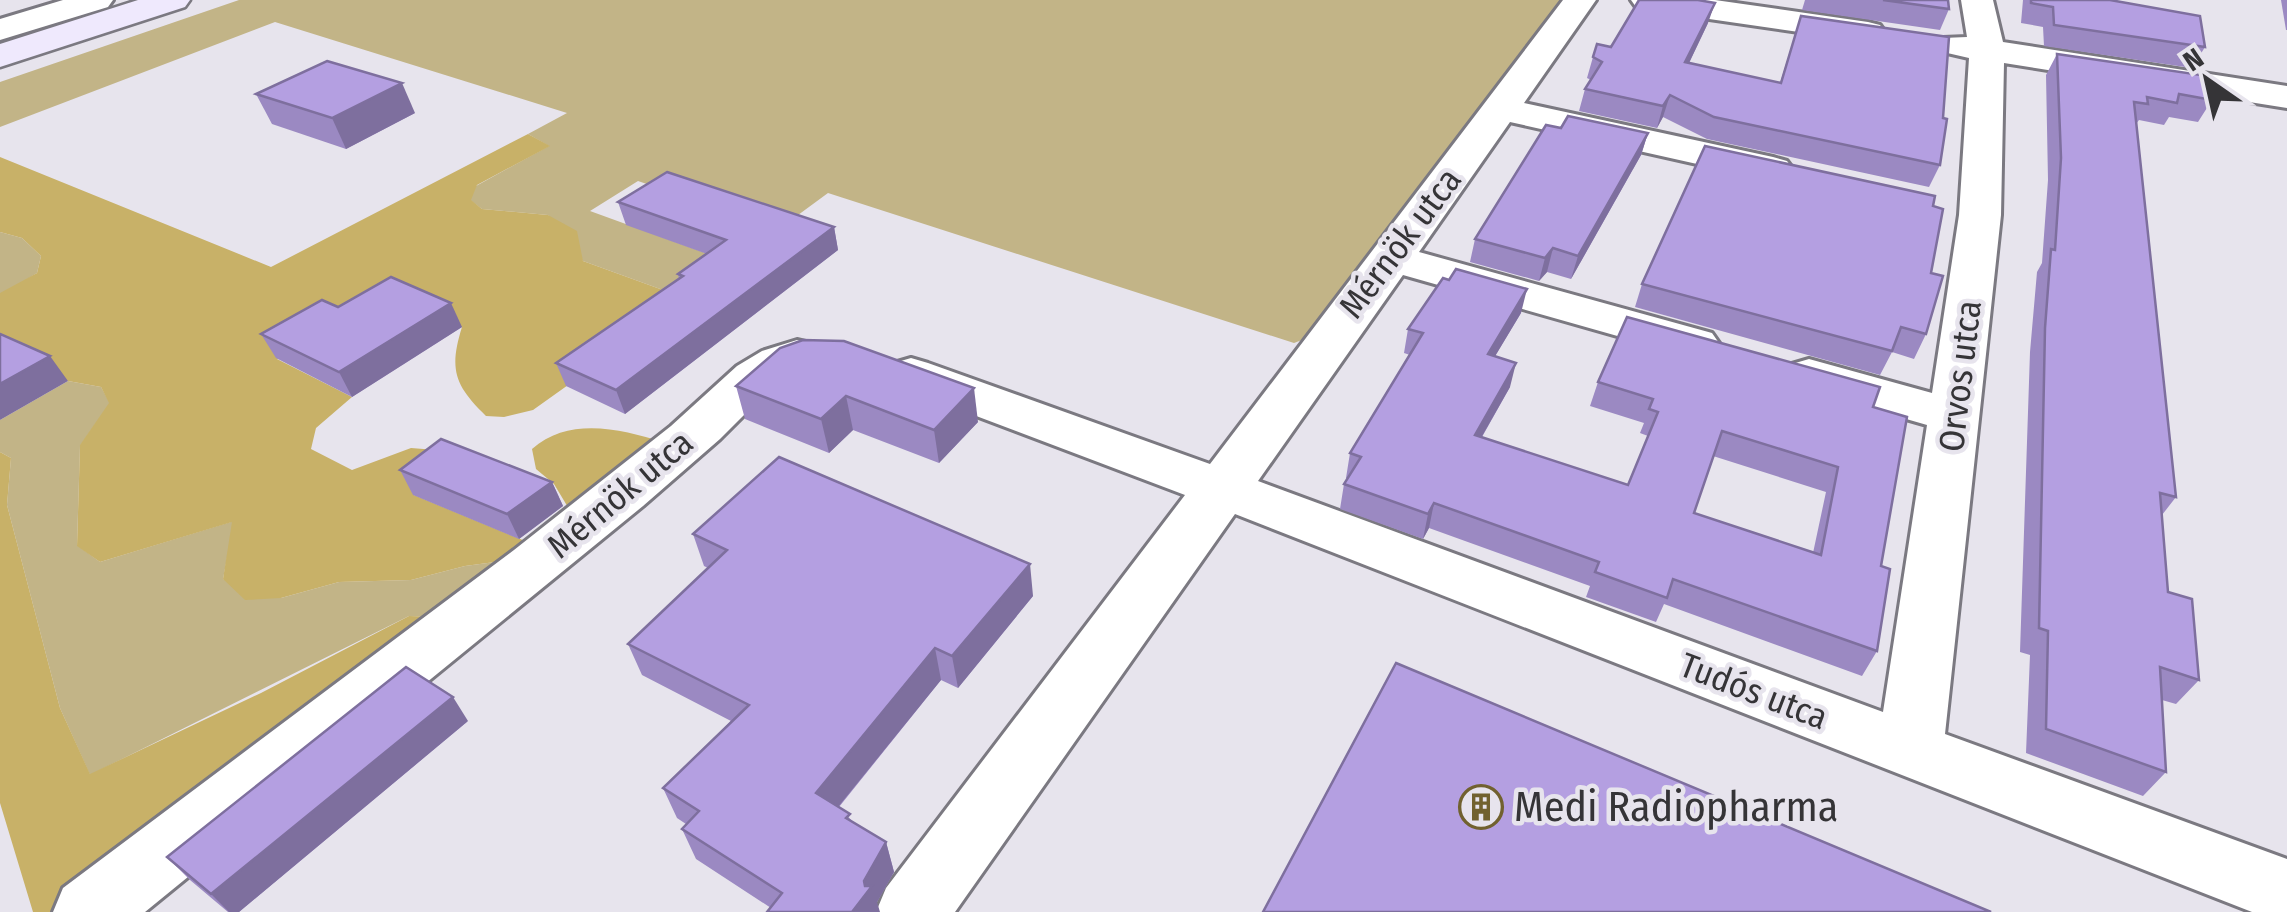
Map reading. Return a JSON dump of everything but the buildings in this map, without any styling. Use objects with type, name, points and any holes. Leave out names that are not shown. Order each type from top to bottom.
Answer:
[{"type":"main road","points":[[0,56],[173,0]]},
{"type":"street","points":[[0,30],[97,0]]},
{"type":"street","name":"Mérnök utca","points":[[912,912],[1388,257],[1580,0]]},
{"type":"street","points":[[1647,0],[1892,36]]},
{"type":"street","name":"Orvos utca","points":[[1910,752],[1956,416],[1961,211],[1987,50],[1977,0]]},
{"type":"street","points":[[1930,41],[2287,97]]},
{"type":"street","points":[[1501,109],[1808,177]]},
{"type":"street","points":[[1388,257],[1956,416]]},
{"type":"street","name":"Mérnök utca","points":[[88,912],[509,586],[672,453],[762,368],[794,356],[828,350],[853,354],[1222,486]]},
{"type":"street","name":"Tudós utca","points":[[1222,486],[1910,752],[2287,892]]},
{"type":"shaded area","points":[[239,0],[1566,0],[1302,340],[1294,343],[828,193],[779,229],[638,181],[590,211],[733,263],[685,298],[583,261],[548,215],[482,209],[470,200],[476,186],[549,146],[528,134],[567,113],[275,22],[0,127],[0,82]]},
{"type":"shaded area","points":[[528,134],[550,146],[477,185],[471,200],[482,209],[548,215],[577,231],[583,261],[685,298],[533,410],[504,417],[486,416],[461,385],[455,365],[462,327],[277,359],[352,397],[316,428],[311,449],[352,470],[411,448],[436,450],[414,495],[530,543],[569,509],[554,484],[536,469],[532,449],[562,432],[596,428],[663,442],[517,559],[465,566],[411,580],[339,582],[281,598],[245,600],[223,579],[232,522],[100,562],[77,546],[80,445],[109,403],[101,387],[68,381],[0,350],[0,293],[37,273],[41,256],[22,238],[0,232],[0,157],[271,267]]},
{"type":"shaded area","points":[[0,232],[22,238],[41,256],[37,273],[5,293],[0,293]]},
{"type":"shaded area","points":[[68,381],[101,387],[110,403],[80,446],[77,545],[100,562],[234,521],[223,579],[281,598],[339,582],[411,580],[465,566],[517,559],[443,617],[409,616],[90,775],[60,708],[7,505],[11,458],[0,452],[0,420]]},
{"type":"shaded area","points":[[0,452],[11,458],[7,505],[60,708],[90,774],[261,693],[409,616],[443,617],[63,912],[33,912],[0,803]]},
{"type":"place","name":"Medi Radiopharma","points":[[1481,807]]}]
